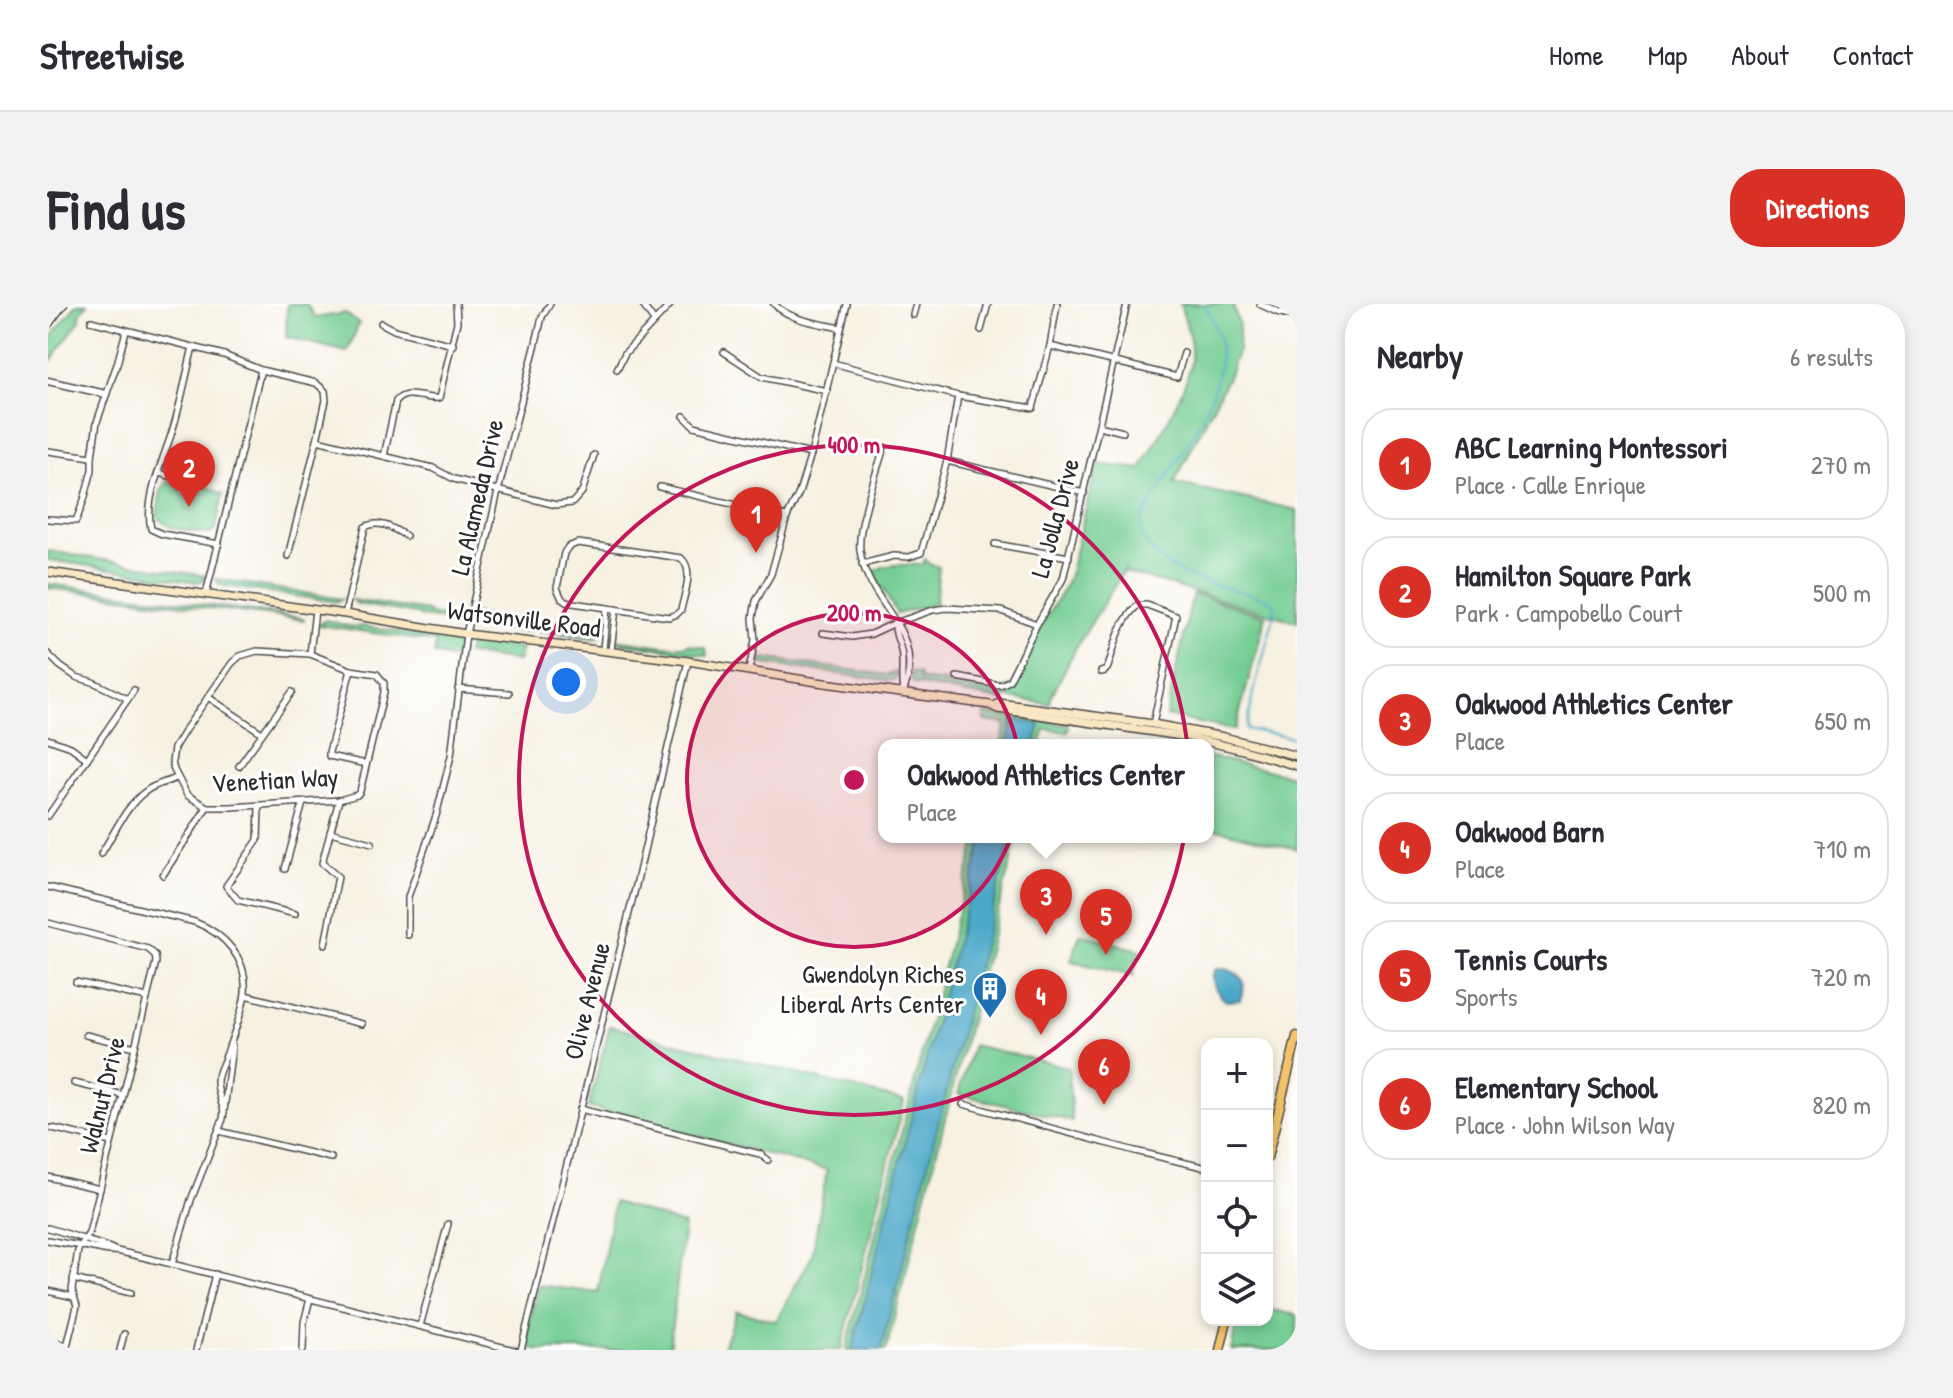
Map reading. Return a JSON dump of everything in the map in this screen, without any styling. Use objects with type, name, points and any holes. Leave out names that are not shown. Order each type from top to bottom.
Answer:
[{"type":"main road","name":"Watsonville Road","points":[[48,572],[466,634],[688,661],[994,706],[999,703],[1013,708],[1196,739]]},
{"type":"main road","name":"Watsonville Road","points":[[1040,712],[1153,724],[1224,737],[1297,756]]},
{"type":"main road","name":"Watsonville Road","points":[[1214,743],[1297,766]]},
{"type":"main road","points":[[1273,1134],[1297,1036]]},
{"type":"main road","points":[[1220,1350],[1226,1326]]},
{"type":"street","points":[[48,325],[64,304]]},
{"type":"street","points":[[384,456],[396,401],[400,396],[439,398],[453,345],[456,304]]},
{"type":"street","name":"La Alameda Drive","points":[[408,935],[408,897],[436,816],[451,756],[466,634],[498,491],[542,317],[550,304]]},
{"type":"street","points":[[642,304],[654,321]]},
{"type":"street","points":[[617,369],[625,353],[671,304]]},
{"type":"street","points":[[774,304],[797,319],[841,328]]},
{"type":"street","points":[[749,670],[755,640],[753,618],[756,601],[771,574],[787,517],[799,493],[811,454],[847,304]]},
{"type":"street","points":[[913,315],[916,304]]},
{"type":"street","points":[[981,330],[988,304]]},
{"type":"street","points":[[833,363],[958,396],[1033,408],[1050,346],[1057,304]]},
{"type":"street","name":"La Jolla Drive","points":[[957,677],[1000,685],[1009,681],[1063,579],[1127,304]]},
{"type":"street","points":[[1260,304],[1297,316]]},
{"type":"street","points":[[1290,304],[1297,305]]},
{"type":"street","points":[[91,321],[224,355],[261,370],[316,383],[325,391],[326,400],[288,556]]},
{"type":"street","points":[[381,323],[394,330],[453,345]]},
{"type":"street","points":[[48,519],[76,521],[92,470],[97,422],[126,331]]},
{"type":"street","points":[[1050,346],[1177,377],[1184,353]]},
{"type":"street","points":[[193,347],[148,517],[151,529],[162,534],[219,544]]},
{"type":"street","points":[[724,352],[762,377],[827,391]]},
{"type":"street","points":[[206,594],[261,370]]},
{"type":"street","points":[[48,381],[106,394]]},
{"type":"street","points":[[862,564],[921,553],[947,461],[958,396]]},
{"type":"street","points":[[684,416],[694,426],[811,454]]},
{"type":"street","points":[[1099,426],[1123,432]]},
{"type":"street","points":[[317,440],[433,468],[454,479],[556,505],[572,503],[582,492],[594,455]]},
{"type":"street","points":[[884,447],[859,545],[862,564],[895,623],[894,633],[902,654],[900,680],[903,693]]},
{"type":"street","points":[[48,451],[92,457]]},
{"type":"street","points":[[947,461],[1084,493]]},
{"type":"street","points":[[158,473],[189,484]]},
{"type":"street","points":[[660,487],[787,517]]},
{"type":"street","points":[[345,614],[365,527],[372,523],[384,525],[406,536]]},
{"type":"street","points":[[578,543],[681,558],[688,566],[681,610],[677,614],[669,617],[616,609],[562,599],[557,588],[568,547],[578,543]]},
{"type":"street","points":[[995,544],[1069,557]]},
{"type":"street","points":[[1101,672],[1108,667],[1121,627],[1138,605],[1147,605],[1176,616],[1153,724]]},
{"type":"street","points":[[607,608],[607,650]]},
{"type":"street","points":[[823,633],[852,637],[871,634],[933,610],[947,608],[1001,611],[1037,624]]},
{"type":"street","points":[[607,650],[616,609]]},
{"type":"street","points":[[310,654],[315,610]]},
{"type":"street","name":"Venetian Way","points":[[257,651],[310,654],[351,670],[377,674],[384,683],[357,795],[303,803],[207,807],[187,795],[172,762],[174,748],[225,670],[240,656],[257,651]]},
{"type":"street","points":[[48,654],[76,677],[128,699]]},
{"type":"street","name":"Olive Avenue","points":[[521,1350],[688,661]]},
{"type":"street","points":[[351,670],[329,756],[366,764]]},
{"type":"street","points":[[458,689],[509,693]]},
{"type":"street","points":[[48,816],[134,690]]},
{"type":"street","points":[[239,766],[292,692]]},
{"type":"street","points":[[208,697],[262,733]]},
{"type":"street","points":[[48,739],[71,747],[87,759]]},
{"type":"street","points":[[101,854],[133,803],[149,789],[177,778]]},
{"type":"street","points":[[325,944],[338,877],[322,863],[339,800]]},
{"type":"street","points":[[285,869],[303,803]]},
{"type":"street","points":[[259,806],[258,840],[226,886],[238,900],[295,914]]},
{"type":"street","points":[[163,875],[207,807]]},
{"type":"street","points":[[330,832],[372,843]]},
{"type":"street","points":[[49,890],[195,922],[210,928],[234,950],[240,964],[245,995],[217,1078],[224,1112]]},
{"type":"street","name":"Walnut Drive","points":[[48,923],[148,949],[155,955],[156,962],[89,1233],[80,1246],[72,1290],[77,1306],[67,1348]]},
{"type":"street","points":[[76,982],[147,998]]},
{"type":"street","points":[[245,995],[362,1024]]},
{"type":"street","points":[[172,1264],[191,1200],[219,1131],[235,1029]]},
{"type":"street","points":[[86,1035],[135,1047]]},
{"type":"street","points":[[74,1083],[123,1095]]},
{"type":"street","points":[[963,1104],[1201,1167]]},
{"type":"street","points":[[580,1109],[760,1154],[768,1160]]},
{"type":"street","points":[[52,1128],[111,1142]]},
{"type":"street","points":[[219,1131],[331,1158]]},
{"type":"street","points":[[48,1177],[100,1189]]},
{"type":"street","points":[[420,1326],[448,1224]]},
{"type":"street","points":[[48,1228],[117,1251],[514,1350]]},
{"type":"street","points":[[48,1240],[117,1251]]},
{"type":"street","points":[[196,1350],[215,1274]]},
{"type":"street","points":[[73,1279],[131,1293]]},
{"type":"street","points":[[48,1291],[75,1297]]},
{"type":"street","points":[[303,1350],[304,1322],[310,1299]]},
{"type":"street","points":[[120,1350],[124,1334]]},
{"type":"street","points":[[48,1341],[67,1348]]},
{"type":"green space","points":[[77,304],[87,304],[80,314],[80,320],[48,365],[48,341]]},
{"type":"green space","points":[[307,304],[315,318],[346,313],[359,324],[347,352],[286,337],[287,305]]},
{"type":"green space","points":[[1180,304],[1233,304],[1239,326],[1238,350],[1228,377],[1174,483],[1297,510],[1297,622],[1125,572],[1125,569],[1074,651],[1050,704],[1009,698],[1039,629],[1064,588],[1097,464],[1141,469],[1178,400],[1191,360],[1188,332]]},
{"type":"green space","points":[[167,481],[176,484],[186,498],[198,495],[203,485],[223,494],[216,529],[210,534],[188,531],[161,521],[157,516],[161,489]]},
{"type":"green space","points":[[48,551],[206,576],[197,582],[48,560]]},
{"type":"green space","points":[[925,559],[939,567],[935,604],[897,614],[875,571],[892,565],[923,564]]},
{"type":"green space","points":[[216,579],[342,599],[336,602],[225,586]]},
{"type":"green space","points":[[48,584],[298,617],[305,620],[48,588]]},
{"type":"green space","points":[[1193,594],[1266,616],[1235,730],[1166,716]]},
{"type":"green space","points":[[352,600],[427,611],[463,620],[423,617],[357,604]]},
{"type":"green space","points":[[474,614],[600,636],[595,639],[481,625]]},
{"type":"green space","points":[[325,620],[455,640],[459,645],[457,660],[434,654],[436,642],[319,625]]},
{"type":"green space","points":[[615,639],[664,646],[688,644],[706,648],[707,655],[621,643]]},
{"type":"green space","points":[[476,641],[522,648],[518,661],[467,654],[469,645]]},
{"type":"green space","points":[[757,657],[887,675],[899,671],[896,679],[891,681],[758,663]]},
{"type":"green space","points":[[911,672],[920,674],[920,679],[1004,689],[1011,686],[1005,701],[915,684]]},
{"type":"green space","points":[[985,713],[1069,725],[1068,732],[1045,729],[1042,739],[1002,739],[1006,724],[984,721]]},
{"type":"green space","points":[[1214,757],[1297,777],[1297,849],[1214,828]]},
{"type":"green space","points":[[975,843],[1015,843],[886,1350],[846,1350]]},
{"type":"green space","points":[[1080,934],[1140,950],[1133,976],[1071,961]]},
{"type":"green space","points":[[610,1026],[904,1101],[841,1350],[722,1350],[736,1311],[776,1321],[812,1256],[827,1170],[588,1107]]},
{"type":"green space","points":[[973,1045],[1068,1067],[1072,1121],[958,1094]]},
{"type":"green space","points":[[614,1202],[684,1225],[669,1350],[537,1350],[526,1347],[539,1285],[598,1293]]},
{"type":"green space","points":[[1273,1310],[1297,1315],[1297,1350],[1231,1350],[1237,1326],[1273,1326]]},
{"type":"water","points":[[1013,720],[1040,724],[1036,739],[1008,739]]},
{"type":"water","points":[[981,843],[1009,843],[881,1350],[852,1350]]},
{"type":"water","points":[[1223,968],[1236,973],[1244,982],[1240,1000],[1226,1001],[1215,987],[1215,970]]},
{"type":"waterway","points":[[1205,304],[1220,346],[1214,389],[1193,434],[1144,516],[1142,531],[1148,545],[1174,569],[1189,577],[1274,602],[1274,616],[1246,729],[1297,739]]},
{"type":"place","name":"Hamilton Square Park","points":[[189,507]]},
{"type":"place","name":"ABC Learning Montessori","points":[[756,553]]},
{"type":"place","name":"Oakwood Athletics Center","points":[[1046,935]]},
{"type":"place","name":"Tennis Courts","points":[[1106,955]]},
{"type":"place","name":"Gwendolyn Riches Liberal Arts Center","points":[[990,1020]]},
{"type":"place","name":"Oakwood Barn","points":[[1041,1035]]},
{"type":"place","name":"Elementary School","points":[[1104,1105]]}]
